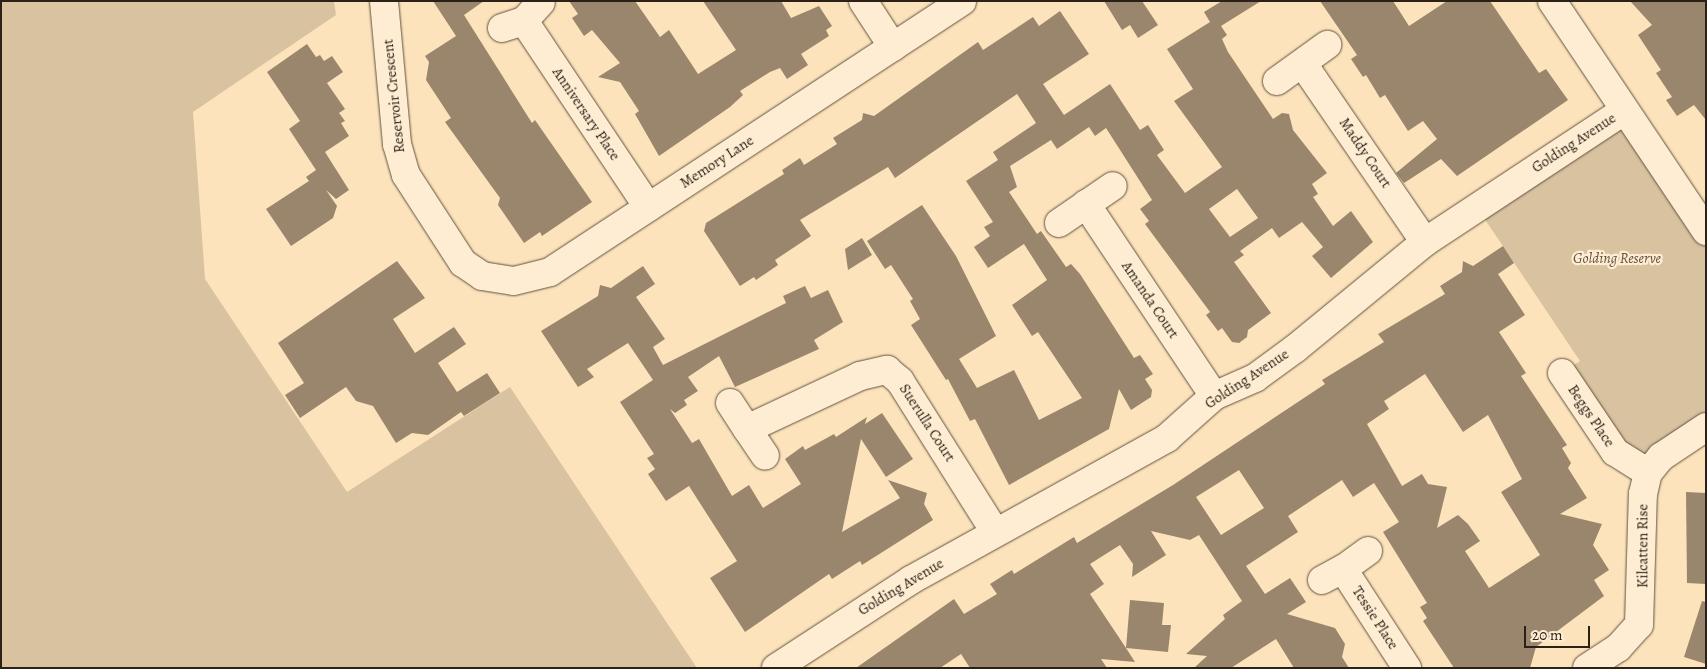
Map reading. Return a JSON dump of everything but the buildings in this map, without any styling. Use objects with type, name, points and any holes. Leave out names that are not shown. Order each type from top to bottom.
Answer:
[{"type":"street","name":"Reservoir Crescent","points":[[384,1],[397,144],[403,165],[463,263]]},
{"type":"street","points":[[863,1],[893,47]]},
{"type":"street","name":"Memory Lane","points":[[463,263],[492,279],[514,281],[537,278],[962,1]]},
{"type":"street","points":[[1552,1],[1624,112],[1706,231]]},
{"type":"street","name":"Anniversary Place","points":[[523,17],[648,207]]},
{"type":"street","points":[[1277,81],[1327,45]]},
{"type":"street","name":"Maddy Court","points":[[1303,64],[1425,242]]},
{"type":"street","name":"Golding Avenue","points":[[776,668],[911,580],[1159,443],[1214,396],[1255,378],[1425,242],[1624,112]]},
{"type":"street","points":[[1058,223],[1112,186]]},
{"type":"street","name":"Amanda Court","points":[[1086,204],[1214,396]]},
{"type":"street","name":"Suerulla Court","points":[[747,429],[866,374],[887,370],[900,381],[996,532]]},
{"type":"street","name":"Beggs Place","points":[[1562,373],[1615,452],[1648,473]]},
{"type":"street","points":[[730,403],[765,456]]},
{"type":"street","points":[[1648,473],[1665,454],[1706,428]]},
{"type":"street","name":"Kilcatten Rise","points":[[1587,668],[1618,648],[1639,625],[1643,494],[1648,473]]},
{"type":"street","name":"Tessie Place","points":[[1368,551],[1333,574],[1408,668]]},
{"type":"green space","points":[[1,1],[334,1],[336,15],[193,112],[205,279],[347,492],[510,387],[697,668],[1,668]]},
{"type":"green space","name":"Golding Reserve","points":[[1624,111],[1706,231],[1706,427],[1648,473],[1562,373],[1580,361],[1476,206]]}]
